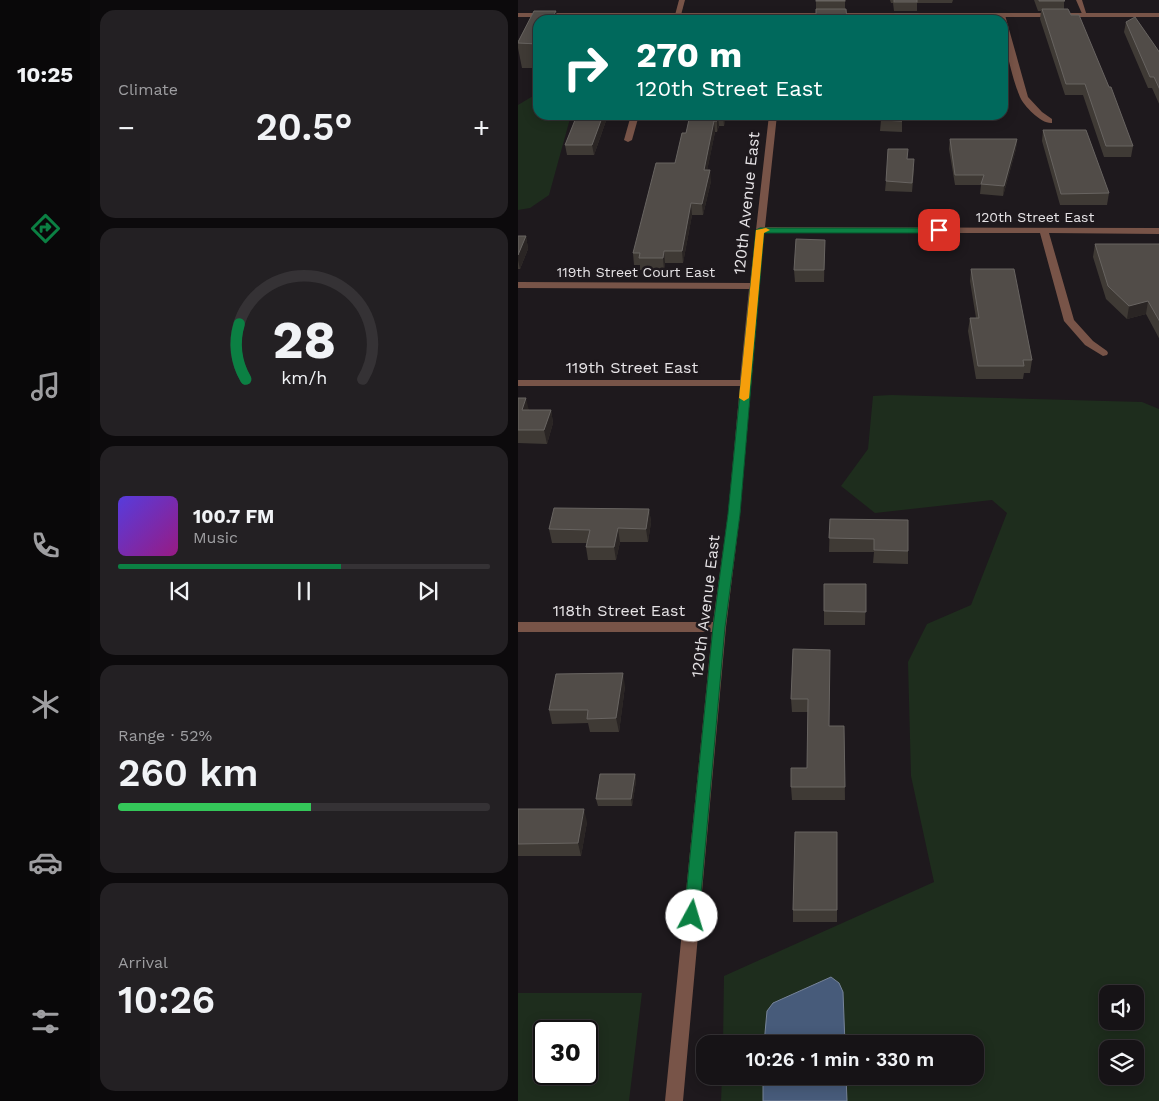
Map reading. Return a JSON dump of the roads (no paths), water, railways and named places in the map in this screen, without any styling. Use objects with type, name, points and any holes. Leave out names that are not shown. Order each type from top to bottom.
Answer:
[{"type":"street","points":[[678,15],[682,0]]},
{"type":"street","points":[[1079,0],[1085,15]]},
{"type":"street","points":[[518,15],[533,15]]},
{"type":"street","points":[[1002,15],[1160,15]]},
{"type":"street","points":[[1008,38],[1024,98],[1039,114],[1050,121]]},
{"type":"street","points":[[628,140],[634,120]]},
{"type":"street","name":"120th Avenue East","points":[[674,1101],[719,627],[734,514],[754,286],[772,120]]},
{"type":"street","name":"120th Street East","points":[[760,230],[1160,231]]},
{"type":"street","points":[[1044,230],[1069,321],[1089,343],[1104,353]]},
{"type":"street","name":"119th Street Court East","points":[[518,285],[754,286]]},
{"type":"street","name":"119th Street East","points":[[518,383],[746,383]]},
{"type":"street","name":"118th Street East","points":[[518,627],[719,627]]},
{"type":"water","points":[[831,977],[839,983],[843,992],[845,1035],[765,1035],[767,1011],[773,1003]]},
{"type":"water","points":[[763,1085],[846,1085],[847,1101],[763,1101]]}]
